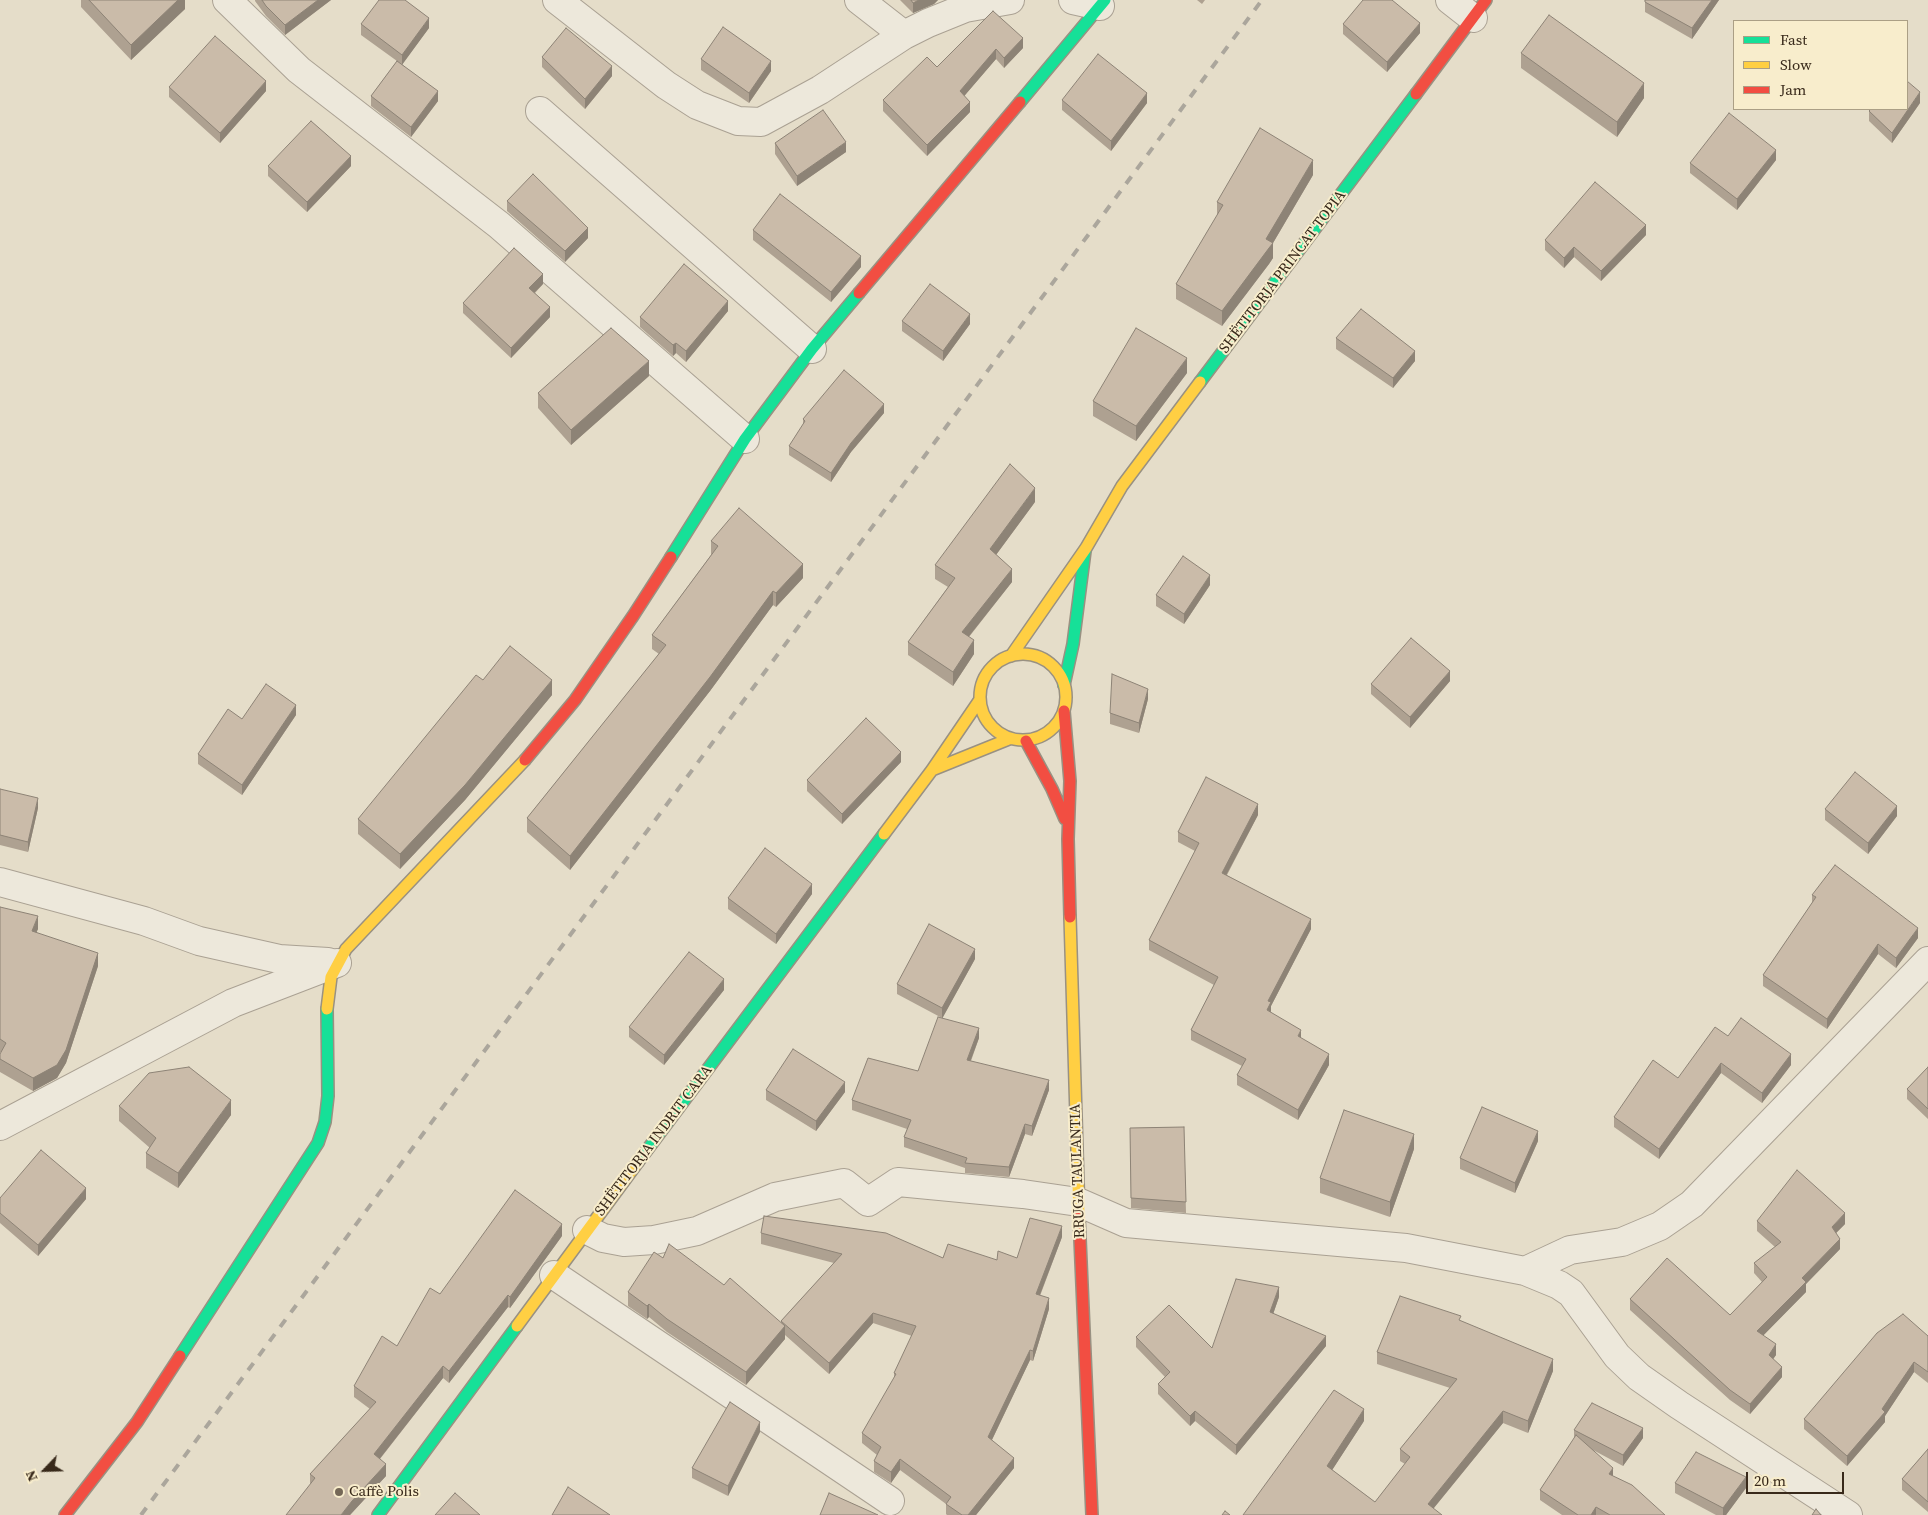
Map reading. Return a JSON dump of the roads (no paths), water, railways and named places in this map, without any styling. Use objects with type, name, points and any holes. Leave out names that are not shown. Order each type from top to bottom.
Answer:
[{"type":"street","points":[[227,0],[299,70],[499,225],[745,439]]},
{"type":"street","points":[[557,0],[666,85],[697,104],[738,121],[761,122],[785,111],[904,35],[928,22],[965,8],[1010,0]]},
{"type":"street","points":[[859,0],[904,35]]},
{"type":"street","points":[[1073,0],[1102,3]]},
{"type":"street","points":[[1450,0],[1480,9]]},
{"type":"street","points":[[66,1515],[137,1422],[318,1143],[325,1122],[328,1096],[326,1016],[328,991],[337,963],[346,949],[529,755],[574,700],[633,616],[745,439],[812,350],[1102,3]]},
{"type":"street","name":"SHËTITORJA PRINCAT TOPIA","points":[[1011,656],[1086,548],[1122,486],[1480,9]]},
{"type":"street","points":[[540,111],[812,350]]},
{"type":"street","name":"SHËTITORJA PRINCAT TOPIA","points":[[1064,686],[1073,644],[1086,548]]},
{"type":"street","points":[[1027,654],[1044,659],[1057,670],[1064,686],[1066,694],[1064,710],[1056,726],[1042,736],[1026,741],[1001,736],[988,724],[979,701],[979,692],[984,676],[996,663],[1011,656],[1027,654]]},
{"type":"street","name":"SHËTITORJA INDRIT CARA","points":[[378,1515],[587,1230],[932,770],[979,701]]},
{"type":"street","name":"RRUGA TAULANTIA","points":[[1064,710],[1070,781],[1068,828],[1078,1202],[1092,1515]]},
{"type":"street","points":[[932,770],[1009,739]]},
{"type":"street","name":"RRUGA TAULANTIA","points":[[1026,741],[1052,790],[1068,828]]},
{"type":"street","points":[[0,882],[144,921],[199,941],[279,959],[337,963]]},
{"type":"street","points":[[1526,1271],[1570,1250],[1622,1242],[1660,1226],[1692,1204],[1928,961]]},
{"type":"street","points":[[0,1126],[233,1003],[337,963]]},
{"type":"street","points":[[587,1230],[603,1238],[624,1242],[654,1240],[697,1231],[775,1197],[844,1183],[868,1202],[898,1182],[1024,1194],[1078,1202],[1126,1223],[1406,1248],[1526,1271],[1559,1285],[1571,1293],[1618,1356],[1639,1377],[1848,1515]]},
{"type":"street","points":[[554,1275],[890,1501]]},
{"type":"railway","points":[[141,1515],[1262,0]]},
{"type":"place","name":"Caffè Polis","points":[[339,1492]]}]
